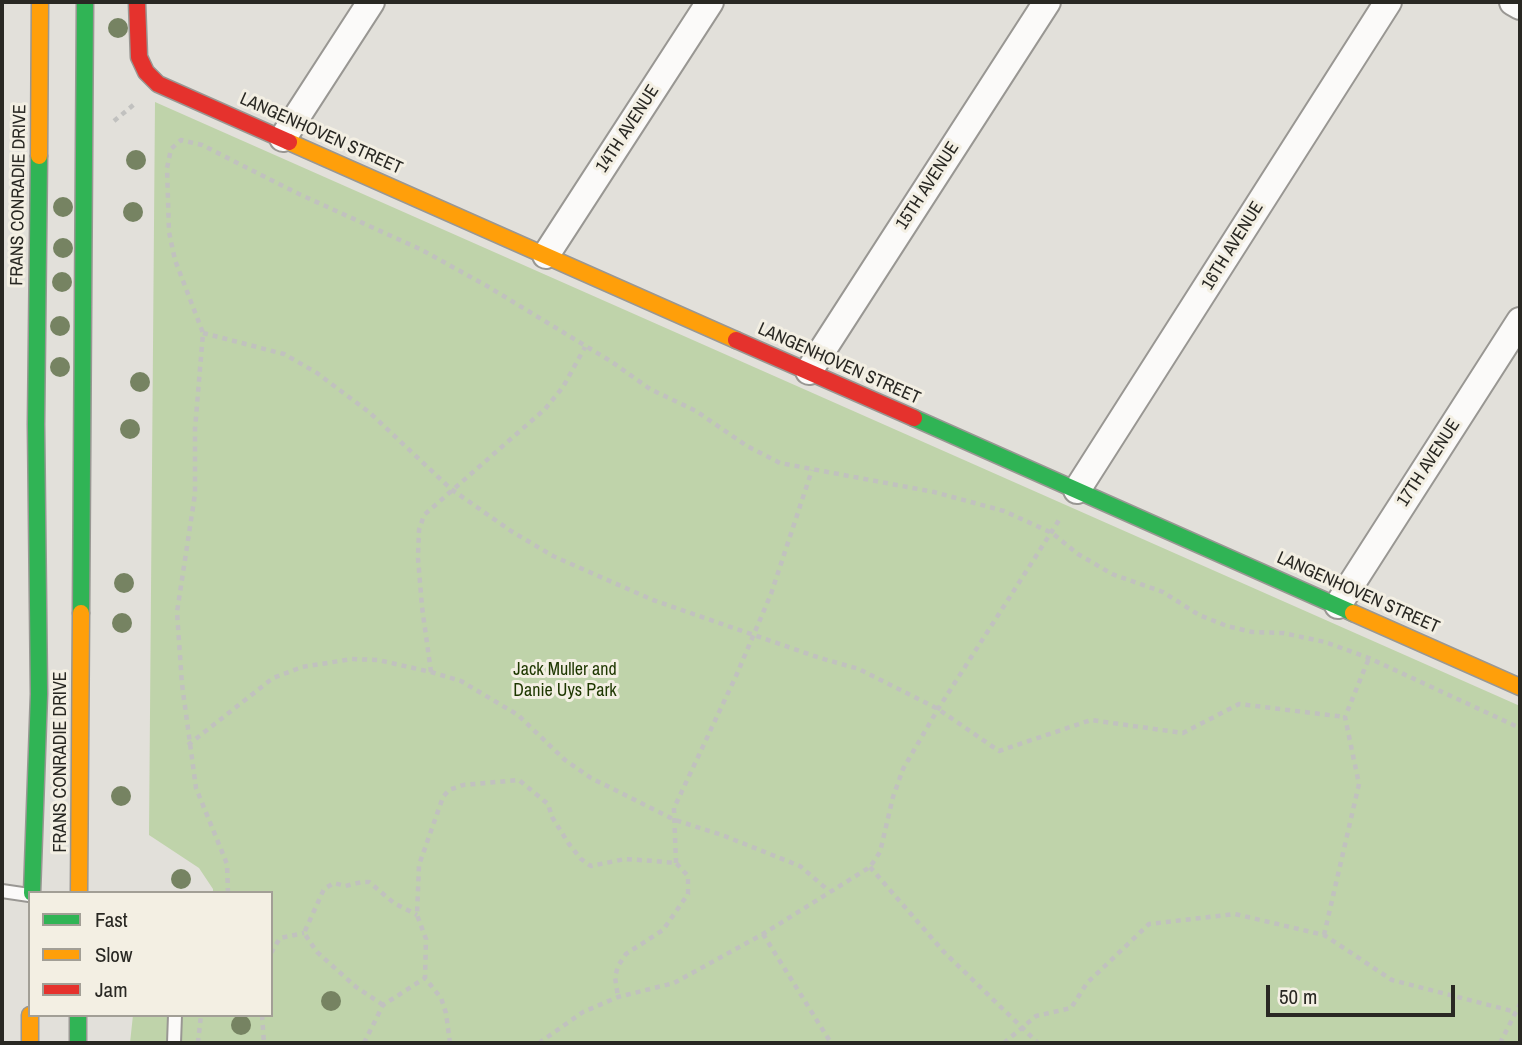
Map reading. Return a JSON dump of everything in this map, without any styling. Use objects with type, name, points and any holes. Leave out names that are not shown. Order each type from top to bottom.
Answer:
[{"type":"main road","name":"FRANS CONRADIE DRIVE","points":[[31,891],[39,694],[36,424],[40,2]]},
{"type":"main road","name":"FRANS CONRADIE DRIVE","points":[[79,891],[85,2]]},
{"type":"main road","name":"LANGENHOVEN STREET","points":[[137,2],[138,51],[141,64],[146,72],[163,86],[1520,687]]},
{"type":"main road","points":[[30,1017],[30,1043]]},
{"type":"main road","points":[[78,1017],[78,1043]]},
{"type":"street","points":[[283,138],[371,2]]},
{"type":"street","name":"14TH AVENUE","points":[[546,256],[710,2]]},
{"type":"street","name":"15TH AVENUE","points":[[809,371],[1047,2]]},
{"type":"street","name":"16TH AVENUE","points":[[1077,490],[1388,2]]},
{"type":"street","points":[[1513,2],[1520,6]]},
{"type":"street","name":"17TH AVENUE","points":[[1338,605],[1520,321]]},
{"type":"lane","points":[[2,891],[28,894]]},
{"type":"lane","points":[[174,1043],[175,1017]]},
{"type":"path","points":[[228,891],[227,864],[196,788],[188,745],[177,612],[195,494],[195,429],[203,333],[175,260],[169,232],[167,168],[171,149],[181,139],[202,145],[299,194],[422,250],[487,286],[650,390],[696,411],[747,446],[780,463],[934,492],[1004,511],[1052,533],[1078,554],[1112,574],[1163,592],[1199,615],[1252,632],[1283,633],[1325,642],[1369,658],[1520,728]]},
{"type":"path","points":[[203,333],[284,354],[317,373],[369,412],[452,489],[510,531],[583,570],[653,600],[820,658],[859,668],[938,709],[999,751],[1091,720],[1183,733],[1239,704],[1345,717]]},
{"type":"path","points":[[431,672],[422,607],[419,530],[424,514],[545,409],[563,387],[585,347]]},
{"type":"path","points":[[618,998],[615,977],[626,954],[663,930],[688,894],[688,876],[676,863],[674,808],[755,634],[812,470]]},
{"type":"path","points":[[539,1043],[583,1012],[618,998],[674,983],[762,934],[870,867],[880,852],[902,769],[1063,513]]},
{"type":"path","points":[[1324,935],[1359,784],[1345,717],[1369,658]]},
{"type":"path","points":[[188,745],[273,678],[302,667],[352,659],[377,660],[431,672],[461,681],[518,715],[565,760],[591,778],[675,820],[722,835],[800,866],[829,891]]},
{"type":"path","points":[[450,1043],[441,998],[425,978],[426,939],[417,915],[419,865],[443,797],[449,790],[463,785],[519,780],[548,804],[552,817],[569,845],[591,866],[625,859],[676,863]]},
{"type":"path","points":[[870,867],[944,952],[1038,1043]]},
{"type":"path","points":[[304,933],[324,889],[334,883],[345,886],[369,883],[394,903],[417,915]]},
{"type":"path","points":[[1004,1043],[1036,1016],[1071,1008],[1087,983],[1149,924],[1235,914],[1324,935],[1392,981],[1516,1012]]},
{"type":"path","points":[[273,950],[280,938],[304,933]]},
{"type":"path","points":[[304,933],[317,952],[356,987],[383,1005]]},
{"type":"path","points":[[762,934],[831,1043]]},
{"type":"path","points":[[364,1043],[383,1005],[425,978]]},
{"type":"path","points":[[1500,1043],[1520,1004]]},
{"type":"path","points":[[198,1043],[201,1017]]},
{"type":"path","points":[[262,1017],[264,1043]]},
{"type":"green space","name":"Jack Muller and Danie Uys Park","points":[[155,102],[1520,706],[1520,1043],[130,1043],[133,1017],[273,1017],[273,891],[213,891],[199,868],[149,835]]},
{"type":"traffic: fast","points":[[81,613],[85,2]]},
{"type":"traffic: fast","points":[[32,891],[39,694],[36,424],[39,156]]},
{"type":"traffic: fast","points":[[914,418],[1353,613]]},
{"type":"traffic: fast","points":[[78,1017],[78,1043]]},
{"type":"traffic: slow","points":[[39,156],[40,2]]},
{"type":"traffic: slow","points":[[289,142],[736,340]]},
{"type":"traffic: slow","points":[[79,891],[81,613]]},
{"type":"traffic: slow","points":[[1353,613],[1520,687]]},
{"type":"traffic: slow","points":[[30,1017],[30,1043]]},
{"type":"traffic: jam","points":[[137,2],[139,57],[146,72],[158,84],[289,142]]},
{"type":"traffic: jam","points":[[736,340],[914,418]]}]
